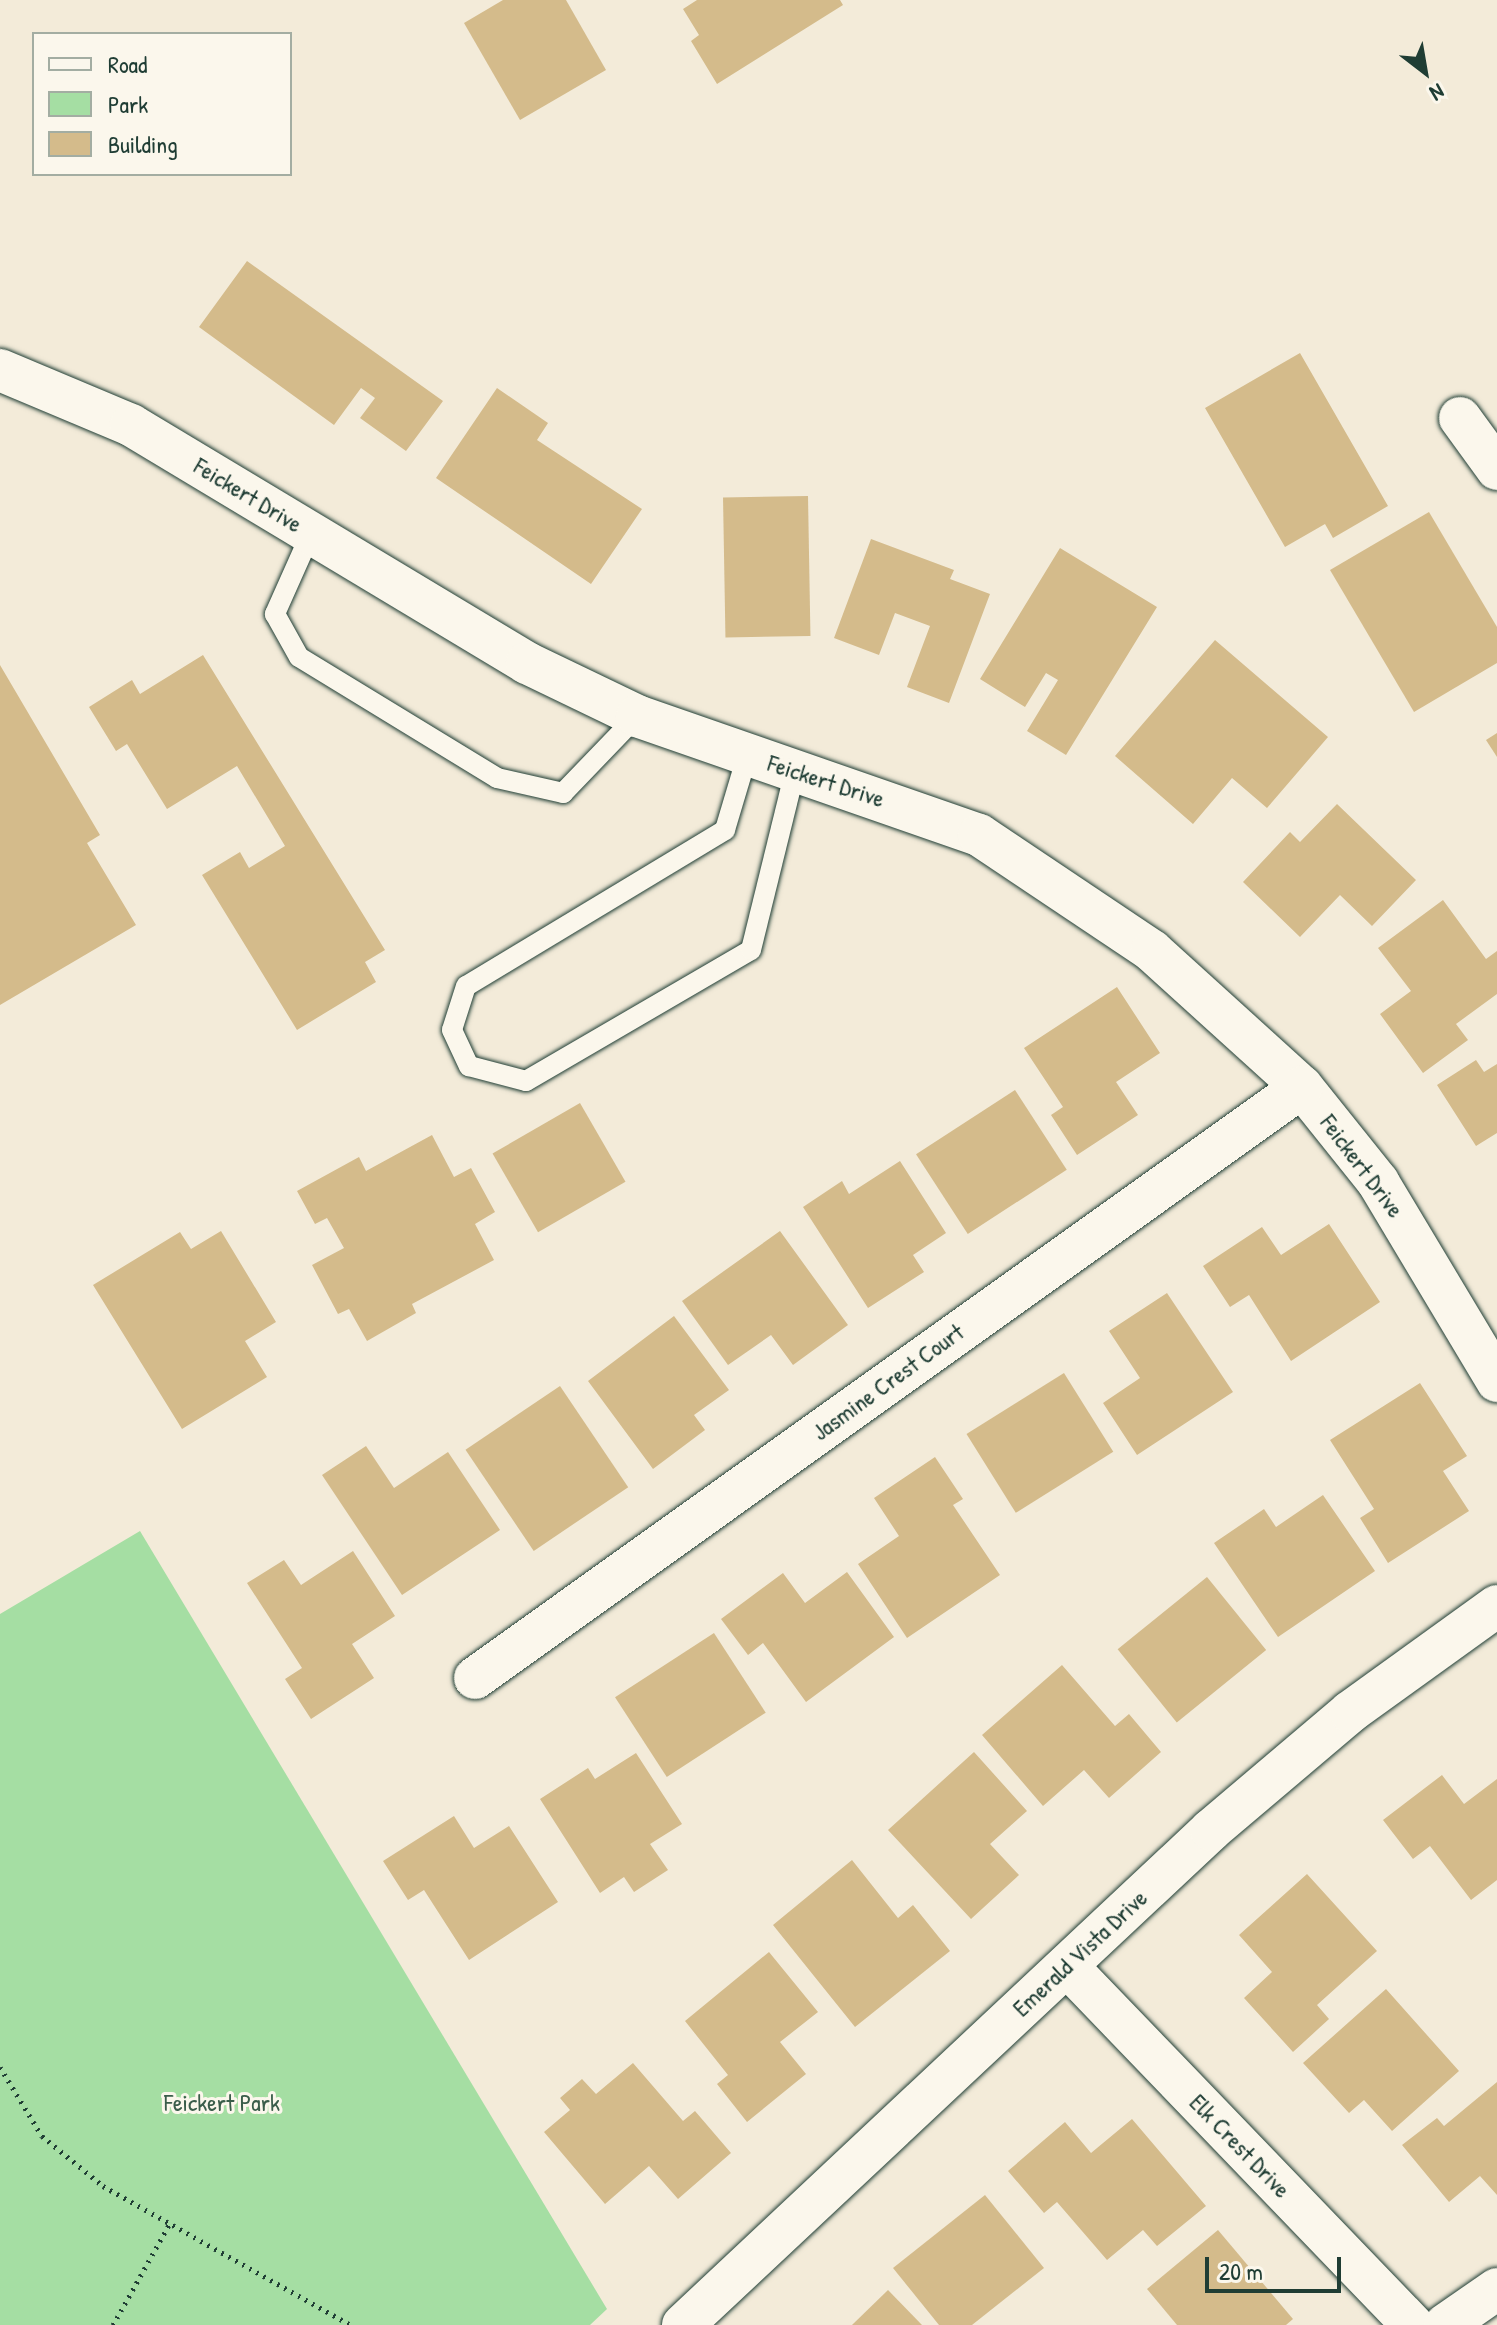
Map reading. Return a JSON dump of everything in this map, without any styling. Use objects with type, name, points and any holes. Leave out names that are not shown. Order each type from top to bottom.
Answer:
[{"type":"street","name":"Feickert Drive","points":[[0,370],[131,425],[527,663],[637,716],[979,835],[1152,951],[1302,1087],[1426,1254],[1497,1381]]},
{"type":"street","points":[[1460,418],[1497,469]]},
{"type":"street","name":"Jasmine Crest Court","points":[[475,1678],[1302,1087]]},
{"type":"street","name":"Emerald Vista Drive","points":[[683,2325],[1067,1966],[1350,1712],[1497,1606]]},
{"type":"street","name":"Elk Crest Drive","points":[[1067,1966],[1413,2325]]},
{"type":"street","points":[[1445,2325],[1497,2289]]},
{"type":"lane","points":[[311,533],[275,614],[299,657],[497,778],[563,793],[637,716]]},
{"type":"lane","points":[[747,756],[725,830],[466,986],[452,1030],[469,1066],[526,1081],[751,950],[795,771]]},
{"type":"path","points":[[0,2067],[42,2136],[103,2186],[351,2325]]},
{"type":"path","points":[[113,2325],[170,2223]]},
{"type":"green space","name":"Feickert Park","points":[[140,1531],[607,2309],[590,2325],[0,2325],[0,1614]]},
{"type":"building","points":[[503,0],[566,0],[606,70],[520,120],[464,23]]},
{"type":"building","points":[[697,0],[840,0],[843,5],[717,84],[691,41],[699,35],[683,9]]},
{"type":"building","points":[[247,261],[443,401],[406,451],[360,418],[375,398],[361,388],[334,425],[199,327]]},
{"type":"building","points":[[1300,353],[1388,506],[1333,538],[1325,524],[1285,547],[1205,408]]},
{"type":"building","points":[[497,388],[548,423],[537,440],[642,509],[591,584],[436,478]]},
{"type":"building","points":[[808,496],[810,636],[725,637],[723,497]]},
{"type":"building","points":[[1429,512],[1497,627],[1497,663],[1414,712],[1330,570]]},
{"type":"building","points":[[871,539],[954,570],[950,579],[990,594],[949,703],[907,687],[930,626],[895,613],[879,655],[834,638]]},
{"type":"building","points":[[1060,548],[1157,607],[1066,755],[1027,731],[1058,680],[1046,673],[1025,707],[980,679]]},
{"type":"building","points":[[1215,640],[1328,737],[1267,808],[1232,778],[1193,824],[1115,756]]},
{"type":"building","points":[[203,655],[385,950],[365,962],[376,982],[297,1030],[202,875],[240,852],[249,868],[285,846],[237,766],[167,809],[127,744],[116,751],[89,707],[132,680],[140,694]]},
{"type":"building","points":[[0,665],[100,835],[87,843],[136,925],[0,1005]]},
{"type":"building","points":[[1497,733],[1497,757],[1486,740]]},
{"type":"building","points":[[1337,804],[1416,880],[1372,926],[1340,895],[1300,937],[1243,882],[1290,832],[1300,842]]},
{"type":"building","points":[[1443,900],[1486,959],[1497,951],[1497,994],[1456,1024],[1468,1040],[1423,1073],[1380,1014],[1411,991],[1378,948]]},
{"type":"building","points":[[1117,987],[1160,1053],[1116,1082],[1138,1115],[1077,1155],[1051,1115],[1063,1107],[1024,1048]]},
{"type":"building","points":[[1476,1060],[1484,1072],[1497,1064],[1497,1133],[1476,1146],[1437,1085]]},
{"type":"building","points":[[1015,1090],[1067,1170],[968,1234],[916,1154]]},
{"type":"building","points":[[580,1103],[626,1182],[538,1232],[493,1154]]},
{"type":"building","points":[[432,1135],[454,1177],[471,1168],[495,1212],[475,1224],[494,1260],[412,1304],[416,1313],[367,1341],[349,1309],[338,1314],[312,1265],[344,1248],[327,1218],[315,1224],[297,1191],[359,1157],[366,1171]]},
{"type":"building","points":[[900,1161],[946,1233],[913,1255],[924,1272],[868,1308],[803,1207],[842,1181],[849,1194]]},
{"type":"building","points":[[1329,1224],[1380,1302],[1291,1361],[1249,1295],[1230,1307],[1203,1266],[1262,1227],[1281,1255]]},
{"type":"building","points":[[221,1231],[276,1322],[245,1341],[267,1377],[182,1429],[93,1285],[180,1232],[191,1249]]},
{"type":"building","points":[[780,1231],[848,1325],[793,1365],[771,1335],[728,1365],[682,1301]]},
{"type":"building","points":[[1167,1293],[1233,1392],[1137,1455],[1103,1403],[1140,1378],[1109,1331]]},
{"type":"building","points":[[674,1316],[729,1390],[694,1415],[705,1430],[653,1469],[588,1381]]},
{"type":"building","points":[[1064,1373],[1113,1452],[1016,1513],[966,1434]]},
{"type":"building","points":[[1420,1383],[1467,1456],[1443,1471],[1469,1511],[1388,1563],[1360,1518],[1374,1509],[1330,1440]]},
{"type":"building","points":[[560,1386],[628,1487],[534,1551],[465,1450]]},
{"type":"building","points":[[366,1446],[394,1488],[448,1452],[500,1530],[402,1595],[322,1475]]},
{"type":"building","points":[[935,1457],[963,1499],[953,1505],[1000,1575],[907,1638],[858,1564],[899,1536],[874,1498]]},
{"type":"building","points":[[1323,1495],[1375,1571],[1278,1637],[1214,1543],[1264,1509],[1276,1527]]},
{"type":"building","points":[[353,1551],[395,1616],[352,1644],[374,1678],[311,1719],[285,1679],[302,1668],[247,1583],[284,1560],[301,1585]]},
{"type":"building","points":[[847,1572],[894,1637],[806,1702],[763,1643],[748,1655],[721,1619],[783,1573],[805,1603]]},
{"type":"building","points":[[1207,1577],[1266,1650],[1177,1722],[1118,1649]]},
{"type":"building","points":[[714,1633],[766,1713],[667,1777],[615,1697]]},
{"type":"building","points":[[1062,1665],[1115,1726],[1129,1714],[1161,1752],[1109,1798],[1084,1770],[1043,1806],[982,1735]]},
{"type":"building","points":[[974,1752],[1027,1811],[990,1844],[1019,1875],[971,1919],[888,1830]]},
{"type":"building","points":[[636,1753],[682,1824],[650,1844],[668,1870],[634,1892],[624,1877],[600,1893],[540,1799],[588,1768],[595,1779]]},
{"type":"building","points":[[1442,1775],[1464,1804],[1497,1779],[1497,1880],[1471,1900],[1430,1846],[1413,1859],[1383,1820]]},
{"type":"building","points":[[454,1816],[474,1848],[509,1826],[558,1902],[469,1960],[424,1890],[408,1900],[383,1861]]},
{"type":"building","points":[[852,1860],[898,1918],[913,1905],[950,1951],[855,2027],[773,1925]]},
{"type":"building","points":[[1307,1874],[1377,1951],[1317,2005],[1329,2019],[1293,2052],[1244,1998],[1272,1972],[1239,1935]]},
{"type":"building","points":[[769,1952],[818,2012],[780,2042],[806,2074],[747,2122],[717,2084],[728,2075],[685,2021]]},
{"type":"building","points":[[1386,1989],[1459,2071],[1392,2131],[1364,2100],[1349,2113],[1303,2063]]},
{"type":"building","points":[[633,2063],[683,2121],[695,2111],[731,2153],[678,2199],[649,2166],[605,2204],[544,2132],[570,2110],[560,2098],[582,2079],[596,2094]]},
{"type":"building","points":[[1497,2082],[1497,2195],[1480,2176],[1449,2202],[1402,2145],[1437,2118],[1444,2126]]},
{"type":"building","points":[[1132,2119],[1206,2206],[1157,2246],[1143,2230],[1107,2260],[1057,2202],[1044,2213],[1008,2171],[1065,2122],[1091,2153]]},
{"type":"building","points":[[985,2195],[1044,2268],[972,2325],[939,2325],[893,2268]]},
{"type":"building","points":[[1218,2230],[1293,2319],[1286,2325],[1177,2325],[1147,2289]]},
{"type":"building","points":[[888,2290],[922,2325],[852,2325]]}]
